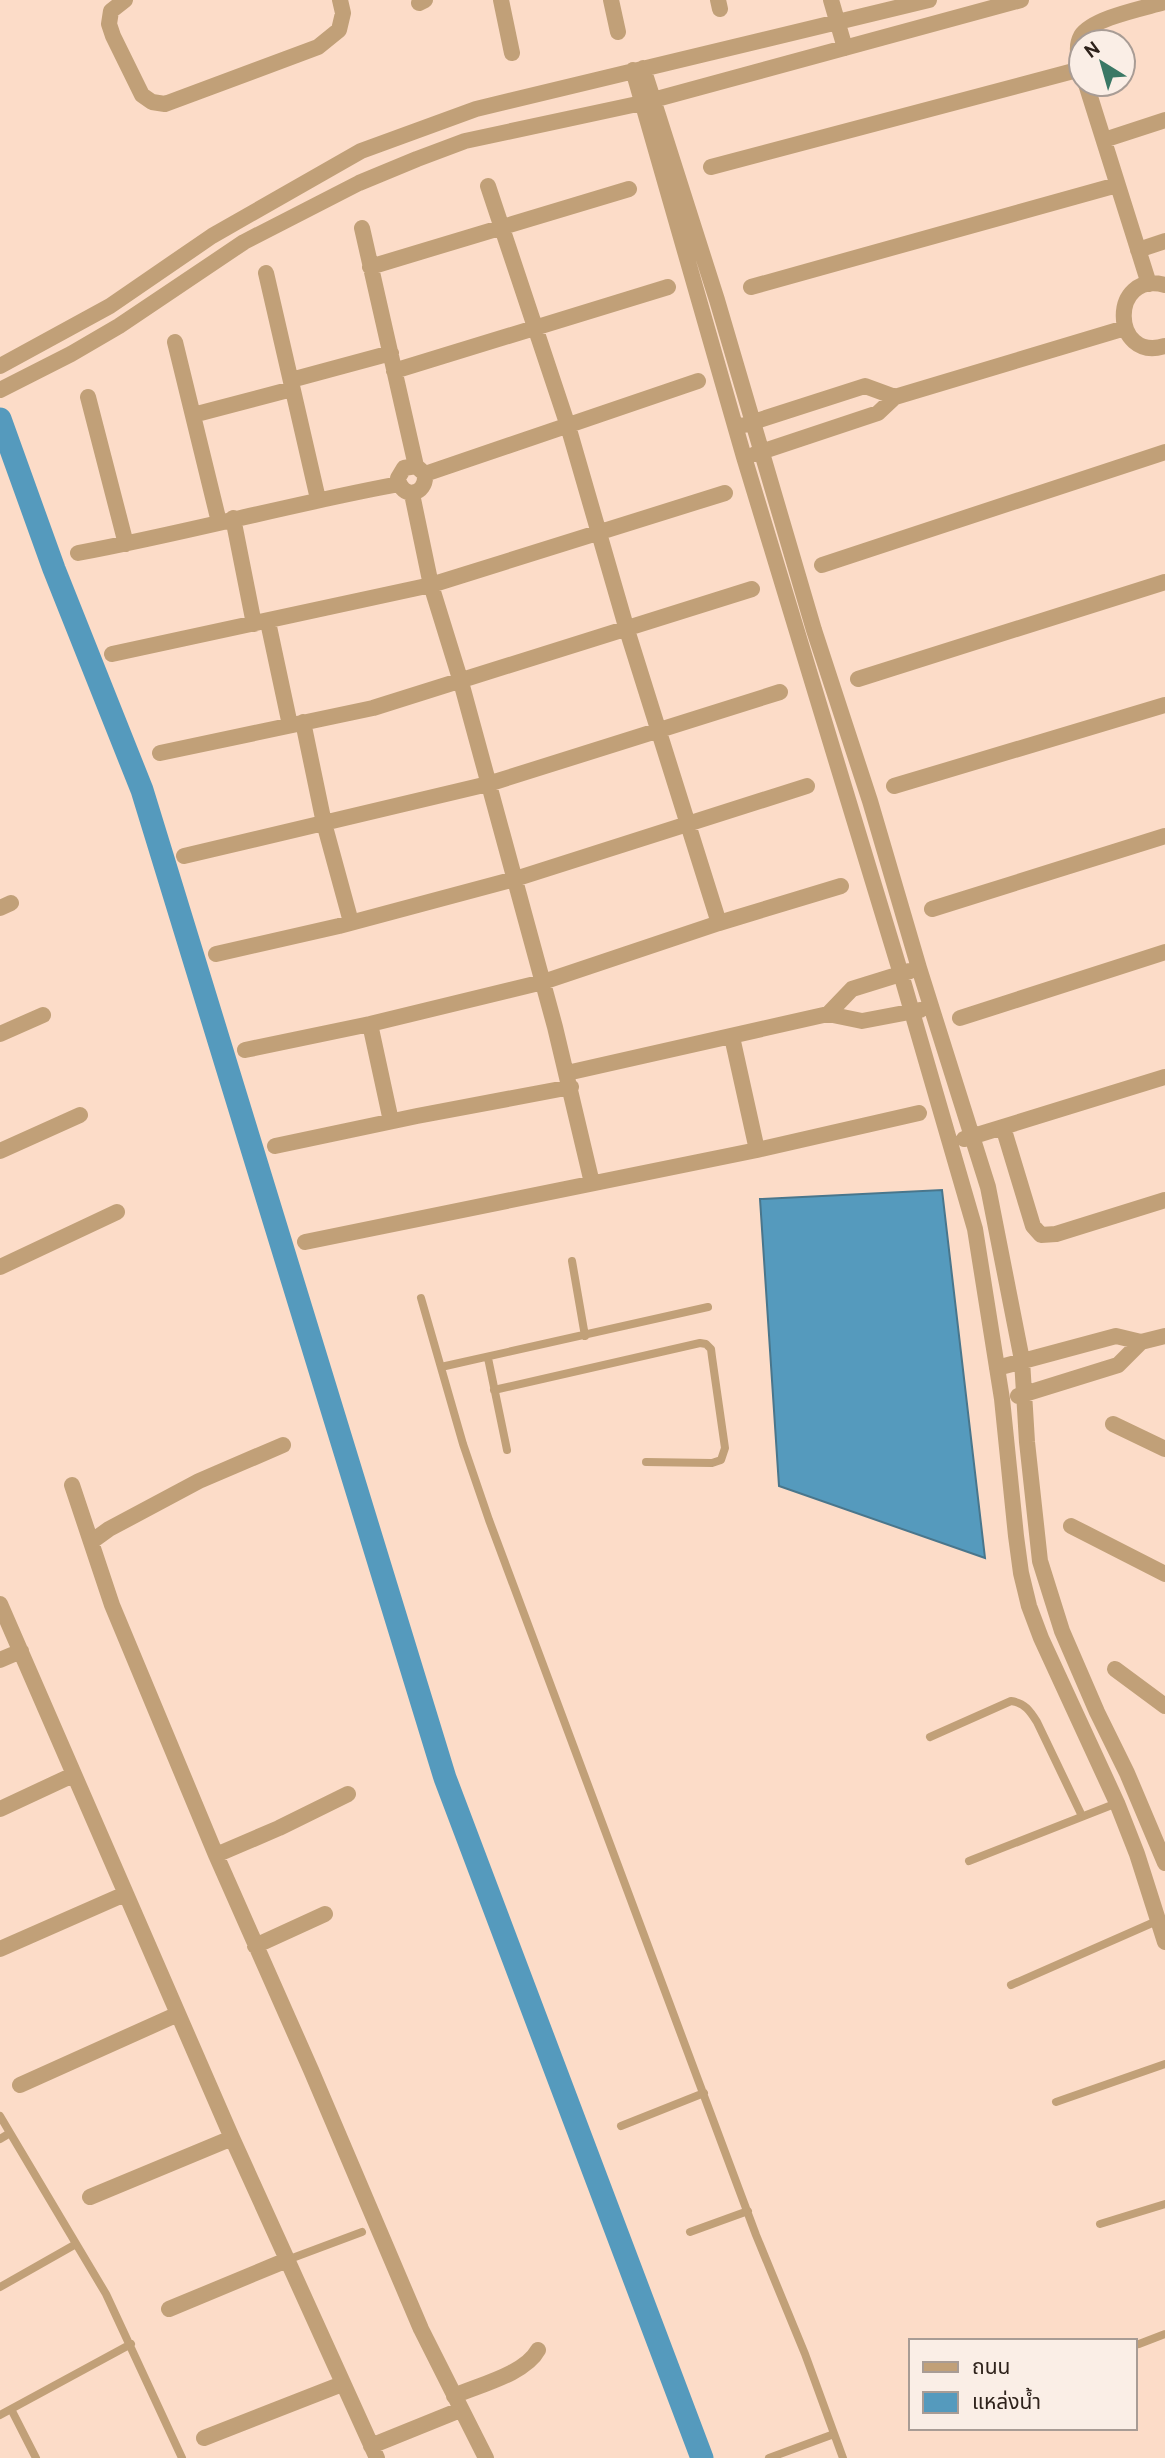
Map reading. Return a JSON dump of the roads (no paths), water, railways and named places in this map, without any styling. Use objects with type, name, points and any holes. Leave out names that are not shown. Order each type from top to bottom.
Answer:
[{"type":"street","points":[[125,0],[111,11],[109,24],[113,36],[142,95],[152,102],[165,104],[318,47],[339,30],[343,13],[340,0]]},
{"type":"street","points":[[501,0],[512,53]]},
{"type":"street","points":[[611,0],[618,32]]},
{"type":"street","points":[[831,0],[845,48]]},
{"type":"street","points":[[2,365],[110,306],[212,236],[361,151],[476,109],[929,0]]},
{"type":"street","points":[[0,390],[16,384],[119,326],[244,242],[299,212],[372,178],[465,141],[648,101],[1021,0]]},
{"type":"street","points":[[1089,28],[1094,24],[1165,2]]},
{"type":"street","points":[[638,69],[718,300],[814,630],[870,801],[919,968],[973,1136],[996,1221],[1022,1360],[1027,1442],[1040,1561],[1062,1631],[1165,1863]]},
{"type":"street","points":[[711,167],[1067,73]]},
{"type":"street","points":[[1091,98],[1138,250],[1157,284],[1140,287],[1126,300],[1123,310],[1125,328],[1132,339],[1142,346],[1164,352]]},
{"type":"street","points":[[648,101],[744,457],[901,974],[975,1229],[1002,1399],[1007,1466],[1021,1573],[1029,1606],[1117,1803],[1165,1942]]},
{"type":"street","points":[[1104,139],[1165,120]]},
{"type":"street","points":[[361,151],[372,178]]},
{"type":"street","points":[[488,186],[568,426],[627,630],[719,923]]},
{"type":"street","points":[[751,287],[1117,186]]},
{"type":"street","points":[[370,267],[629,189]]},
{"type":"street","points":[[78,553],[318,499],[423,488],[421,470],[394,371],[362,228]]},
{"type":"street","points":[[1138,250],[1165,241]]},
{"type":"street","points":[[266,273],[318,499]]},
{"type":"street","points":[[394,371],[668,287]]},
{"type":"street","points":[[744,457],[878,414],[895,397],[1125,328]]},
{"type":"street","points":[[175,342],[193,415],[226,520],[296,724],[351,922]]},
{"type":"street","points":[[193,415],[390,354]]},
{"type":"street","points":[[592,1183],[543,982],[400,472],[404,468],[421,470],[568,426],[698,381]]},
{"type":"street","points":[[737,428],[865,386],[895,397]]},
{"type":"street","points":[[88,397],[126,544]]},
{"type":"street","points":[[821,565],[1165,452]]},
{"type":"street","points":[[112,654],[431,585],[725,493]]},
{"type":"street","points":[[858,680],[1165,582]]},
{"type":"street","points":[[160,753],[373,708],[752,589]]},
{"type":"street","points":[[184,856],[488,784],[780,692]]},
{"type":"street","points":[[894,786],[1165,705]]},
{"type":"street","points":[[215,954],[515,879],[807,786]]},
{"type":"street","points":[[850,807],[870,801]]},
{"type":"street","points":[[932,909],[1165,836]]},
{"type":"street","points":[[245,1051],[543,982],[719,923],[841,886]]},
{"type":"street","points":[[960,1018],[1165,952]]},
{"type":"street","points":[[828,1014],[852,989],[919,968]]},
{"type":"street","points":[[275,1146],[569,1080],[828,1014],[862,1021],[933,1007]]},
{"type":"street","points":[[0,1034],[43,1015]]},
{"type":"street","points":[[370,1024],[391,1121]]},
{"type":"street","points":[[732,1037],[757,1150]]},
{"type":"street","points":[[951,1142],[1165,1077]]},
{"type":"street","points":[[305,1242],[757,1150],[919,1113]]},
{"type":"street","points":[[0,1151],[80,1115]]},
{"type":"street","points":[[1003,1126],[1033,1226],[1041,1235],[1056,1234],[1165,1200]]},
{"type":"street","points":[[1,1265],[117,1212]]},
{"type":"street","points":[[997,1368],[1116,1336],[1141,1342],[1165,1336]]},
{"type":"street","points":[[1002,1399],[1118,1366],[1141,1342]]},
{"type":"street","points":[[1113,1424],[1165,1448]]},
{"type":"street","points":[[91,1542],[109,1529],[199,1481],[283,1446]]},
{"type":"street","points":[[72,1485],[112,1605],[216,1855],[421,2329],[486,2458]]},
{"type":"street","points":[[1071,1526],[1165,1574]]},
{"type":"street","points":[[0,1604],[232,2138],[374,2452],[523,2367],[533,2359],[538,2350]]},
{"type":"street","points":[[0,1660],[21,1651]]},
{"type":"street","points":[[1115,1670],[1165,1706]]},
{"type":"street","points":[[0,1808],[73,1775]]},
{"type":"street","points":[[216,1855],[279,1829],[348,1794]]},
{"type":"street","points":[[0,1949],[125,1894]]},
{"type":"street","points":[[256,1946],[325,1914]]},
{"type":"street","points":[[20,2085],[178,2014]]},
{"type":"street","points":[[90,2197],[232,2138]]},
{"type":"street","points":[[169,2309],[287,2260]]},
{"type":"street","points":[[204,2438],[342,2384]]},
{"type":"lane","points":[[572,1261],[585,1336]]},
{"type":"lane","points":[[421,1298],[488,1520],[748,2211],[844,2458]]},
{"type":"lane","points":[[441,1367],[708,1307]]},
{"type":"lane","points":[[494,1390],[700,1343],[706,1344],[712,1357],[725,1448],[723,1455],[720,1460],[712,1463],[646,1462]]},
{"type":"lane","points":[[488,1358],[507,1450]]},
{"type":"lane","points":[[930,1737],[1012,1701],[1019,1702],[1028,1708],[1037,1722],[1082,1816]]},
{"type":"lane","points":[[969,1861],[1117,1803]]},
{"type":"lane","points":[[1011,1985],[1159,1920]]},
{"type":"lane","points":[[1055,2102],[1165,2064]]},
{"type":"lane","points":[[621,2126],[704,2093]]},
{"type":"lane","points":[[0,2116],[106,2294],[182,2458]]},
{"type":"lane","points":[[0,2139],[10,2133]]},
{"type":"lane","points":[[1100,2224],[1165,2204]]},
{"type":"lane","points":[[690,2232],[748,2211]]},
{"type":"lane","points":[[287,2260],[362,2232]]},
{"type":"lane","points":[[0,2287],[76,2244]]},
{"type":"lane","points":[[1139,2344],[1165,2334]]},
{"type":"lane","points":[[0,2414],[131,2344]]},
{"type":"lane","points":[[11,2409],[36,2458]]},
{"type":"lane","points":[[769,2458],[834,2434]]},
{"type":"water","points":[[942,1190],[985,1558],[779,1486],[760,1199]]},
{"type":"waterway","points":[[0,419],[54,569],[142,790],[445,1778],[702,2458]]}]
